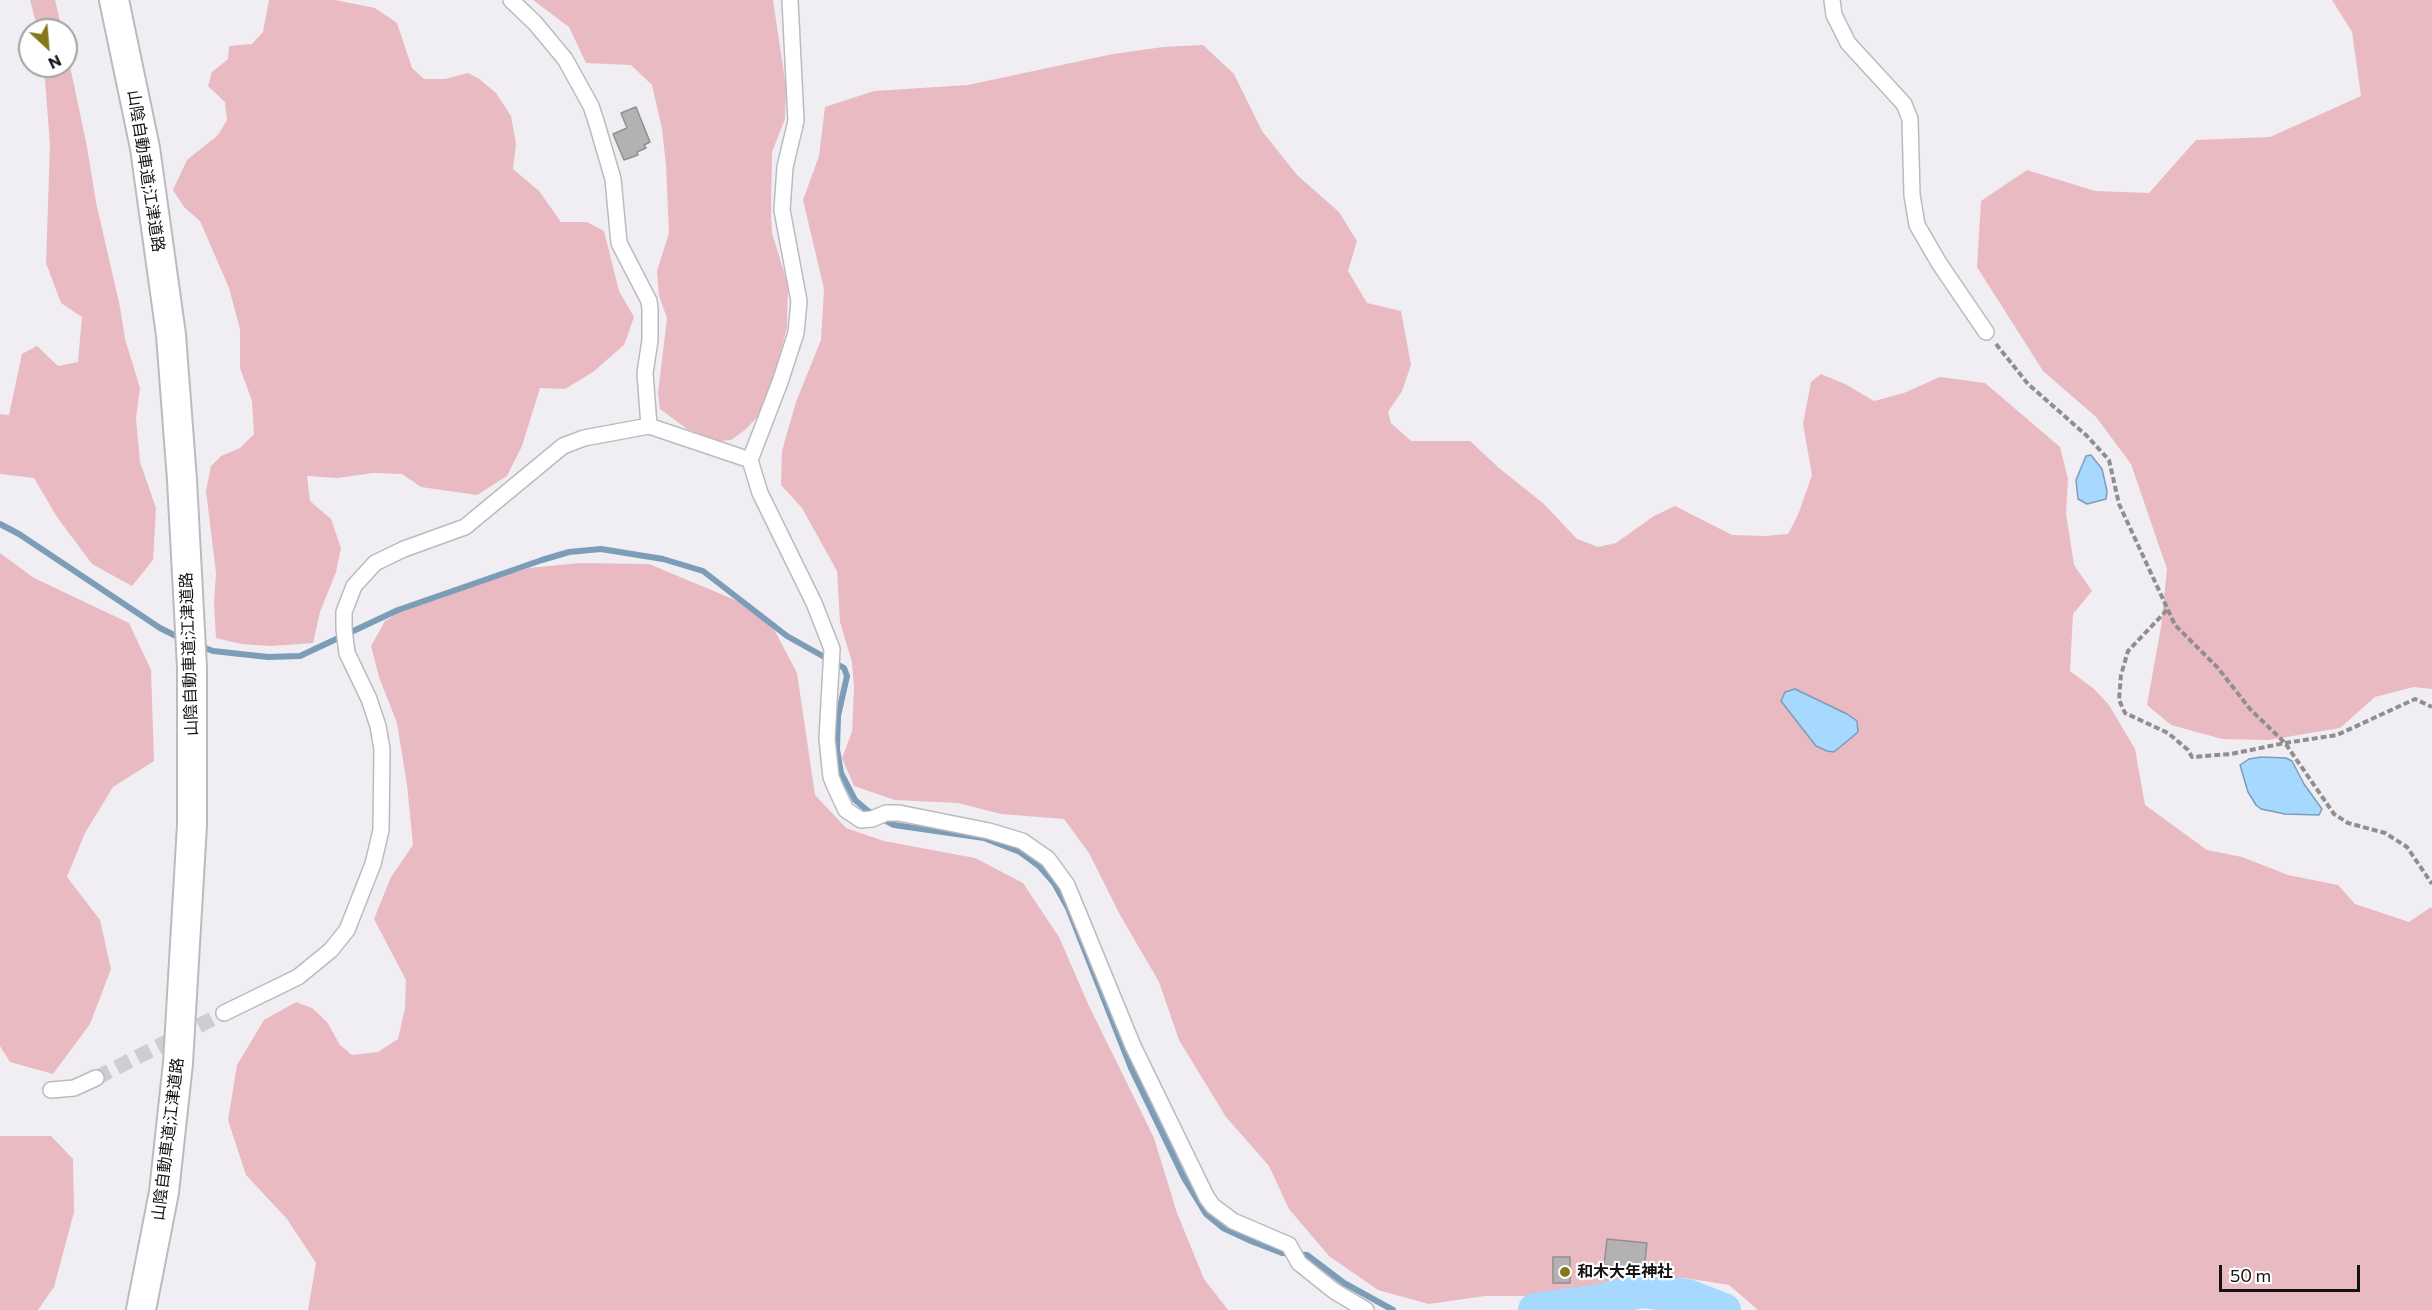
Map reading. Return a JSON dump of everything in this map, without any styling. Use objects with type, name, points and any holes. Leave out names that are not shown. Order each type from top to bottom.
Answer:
[{"type":"highway","name":"山陰自動車道;江津道路","points":[[114,0],[145,148],[171,336],[182,480],[192,668],[192,825],[177,1075],[164,1192],[141,1310]]},
{"type":"street","points":[[511,0],[535,23],[565,59],[591,106],[596,121],[612,179],[620,243],[649,301],[650,340],[645,373],[649,426]]},
{"type":"street","points":[[790,0],[796,121],[785,167],[782,210],[790,264],[799,301],[796,333],[750,460],[760,493],[814,603],[832,650],[833,670],[827,716],[831,777],[846,810],[861,820],[899,813],[989,831],[1022,841],[1048,859],[1067,885],[1133,1046],[1206,1198],[1233,1221],[1288,1245],[1299,1263],[1334,1291],[1365,1310]]},
{"type":"street","points":[[1832,0],[1834,15],[1848,43],[1904,104],[1910,119],[1912,195],[1917,225],[1939,263],[1986,332]]},
{"type":"street","points":[[224,1013],[298,977],[331,950],[347,930],[373,864],[381,830],[382,749],[372,708],[344,636],[344,612],[354,586],[375,563],[404,549],[465,527],[563,446],[584,438],[649,426],[750,460]]},
{"type":"street","points":[[51,1090],[74,1088],[96,1078]]},
{"type":"path","points":[[1986,332],[2028,384],[2086,435],[2109,460],[2120,504],[2175,626],[2218,668],[2250,709],[2285,743],[2334,814],[2348,823],[2385,833],[2407,847],[2432,884]]},
{"type":"path","points":[[2168,610],[2128,651],[2121,675],[2119,700],[2125,713],[2168,733],[2188,750],[2192,757],[2230,754],[2337,735],[2415,699],[2432,707]]},
{"type":"shaded area","points":[[30,0],[55,0],[59,18],[35,18]]},
{"type":"shaded area","points":[[269,0],[335,0],[375,8],[397,23],[412,68],[424,79],[445,79],[468,73],[496,93],[511,116],[516,144],[513,169],[539,191],[561,222],[587,222],[604,231],[619,291],[634,317],[624,345],[593,372],[565,389],[540,388],[522,446],[507,476],[477,495],[421,487],[402,474],[373,473],[337,478],[307,476],[310,501],[331,519],[341,548],[336,572],[320,612],[313,643],[271,646],[241,644],[216,638],[214,603],[216,573],[206,491],[211,466],[221,456],[240,448],[254,434],[252,401],[240,368],[240,329],[229,288],[200,221],[184,207],[173,190],[187,160],[218,135],[227,120],[225,102],[208,86],[212,72],[228,59],[229,46],[252,44],[263,32]]},
{"type":"shaded area","points":[[533,0],[773,0],[786,87],[785,119],[772,152],[771,213],[772,233],[788,285],[787,328],[770,391],[761,413],[745,430],[731,440],[719,441],[687,429],[660,409],[658,393],[667,318],[659,296],[657,271],[669,233],[662,129],[652,85],[631,65],[586,63],[569,27]]},
{"type":"shaded area","points":[[2332,0],[2432,0],[2432,689],[2414,687],[2375,697],[2340,728],[2269,740],[2222,739],[2171,725],[2147,705],[2161,627],[2167,569],[2131,464],[2096,417],[2043,371],[1977,267],[1981,201],[2027,170],[2095,191],[2149,193],[2196,140],[2270,137],[2361,96],[2352,32]]},
{"type":"shaded area","points":[[1203,45],[1234,74],[1262,131],[1297,175],[1339,212],[1357,241],[1348,271],[1367,303],[1401,311],[1411,365],[1402,391],[1388,412],[1391,423],[1411,441],[1470,441],[1544,504],[1577,539],[1598,547],[1616,543],[1654,516],[1675,506],[1732,535],[1788,534],[1798,515],[1812,475],[1803,424],[1811,382],[1821,374],[1845,384],[1874,401],[1904,393],[1940,377],[1985,383],[2060,447],[2068,479],[2066,513],[2074,565],[2092,591],[2073,614],[2070,671],[2094,689],[2109,705],[2135,749],[2145,805],[2207,850],[2242,857],[2288,875],[2338,885],[2355,904],[2409,922],[2431,907],[2432,909],[2432,1310],[1758,1310],[1729,1285],[1685,1278],[1643,1278],[1548,1296],[1485,1296],[1429,1304],[1378,1290],[1329,1256],[1289,1209],[1269,1166],[1226,1117],[1179,1040],[1159,982],[1119,913],[1089,853],[1064,819],[1001,814],[958,803],[895,800],[854,786],[842,758],[852,732],[854,688],[852,662],[840,622],[837,571],[802,508],[781,485],[782,451],[796,402],[821,340],[824,289],[803,200],[819,156],[825,107],[874,91],[968,85],[1113,54],[1163,47]]},
{"type":"shaded area","points":[[45,78],[73,78],[125,339],[140,388],[136,418],[140,462],[156,508],[153,560],[132,586],[92,564],[57,517],[34,478],[0,474],[0,414],[9,415],[22,354],[37,346],[58,366],[78,362],[82,317],[61,303],[46,263],[50,146]]},
{"type":"shaded area","points":[[0,553],[34,578],[129,623],[151,670],[154,761],[113,787],[85,833],[67,877],[100,920],[111,969],[90,1024],[53,1074],[10,1062],[0,1046]]},
{"type":"shaded area","points":[[580,563],[649,564],[752,607],[775,631],[797,673],[815,795],[846,828],[884,841],[975,858],[1023,883],[1059,937],[1089,1006],[1154,1138],[1177,1213],[1204,1279],[1228,1310],[308,1310],[316,1263],[287,1219],[246,1175],[228,1120],[237,1065],[264,1020],[296,1002],[312,1008],[327,1022],[340,1045],[352,1055],[378,1052],[398,1039],[405,1008],[406,980],[374,919],[391,877],[413,845],[407,785],[397,723],[379,677],[371,646],[385,621],[403,610],[472,585],[529,568]]},
{"type":"shaded area","points":[[0,1136],[51,1136],[73,1159],[74,1212],[54,1287],[38,1310],[0,1310]]},
{"type":"water","points":[[2091,455],[2102,469],[2107,491],[2106,499],[2087,504],[2078,499],[2076,480],[2086,456]]},
{"type":"water","points":[[1795,689],[1847,714],[1857,721],[1858,732],[1834,752],[1816,746],[1781,701],[1785,692]]},
{"type":"water","points":[[2286,758],[2292,761],[2304,784],[2322,809],[2319,815],[2285,814],[2261,809],[2256,805],[2248,792],[2240,765],[2249,759]]},
{"type":"building","points":[[636,107],[650,142],[644,145],[646,148],[637,152],[638,155],[624,160],[613,134],[627,128],[621,113]]},
{"type":"building","points":[[1607,1239],[1647,1243],[1644,1269],[1604,1265]]},
{"type":"building","name":"和木大年神社","points":[[1553,1257],[1570,1257],[1570,1283],[1553,1283]]},
{"type":"waterway","points":[[0,524],[19,534],[160,628],[182,639]]},
{"type":"waterway","points":[[200,646],[213,651],[268,657],[300,656],[398,610],[569,552],[601,549],[663,559],[703,571],[787,636],[844,668],[847,676],[838,716],[837,749],[841,773],[855,800],[868,811],[894,825],[984,838],[1020,852],[1039,866],[1054,883],[1068,908],[1131,1068],[1184,1178],[1206,1214],[1223,1228],[1251,1241],[1282,1253],[1307,1255],[1344,1283],[1393,1310]]},
{"type":"waterway","points":[[1535,1310],[1598,1301],[1641,1291],[1688,1296],[1724,1310]]},
{"type":"tunnel","points":[[96,1078],[224,1013]]},
{"type":"place","name":"和木大年神社","points":[[1565,1272]]}]
